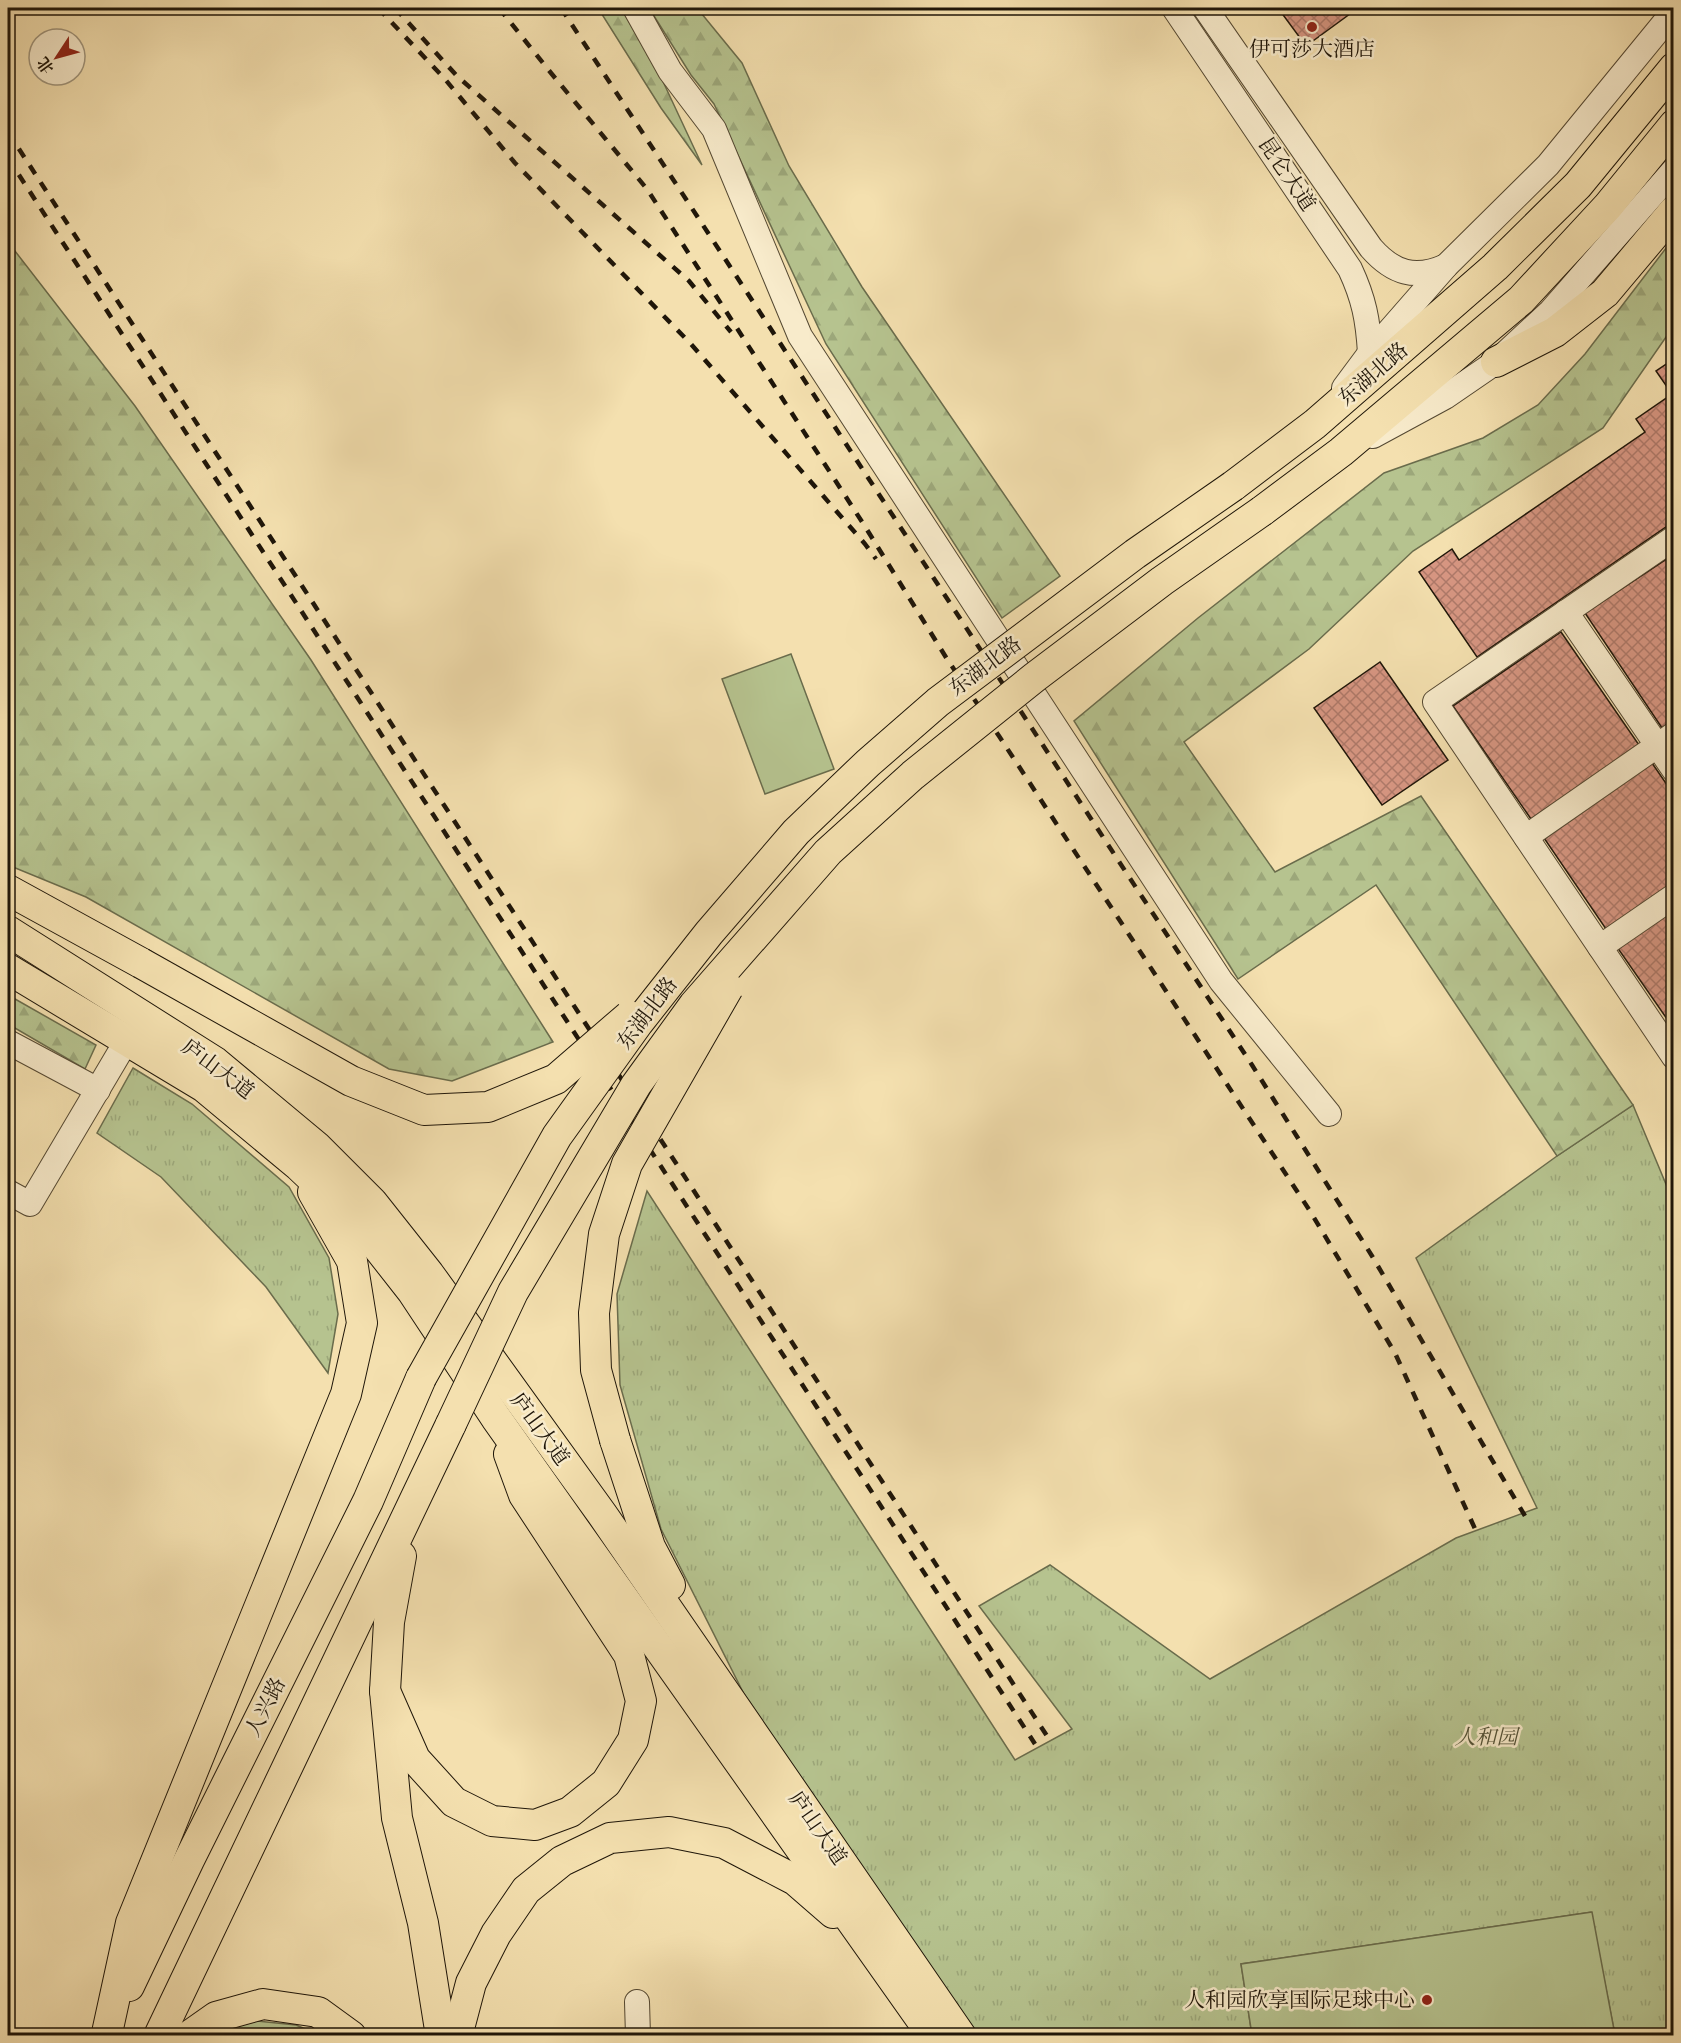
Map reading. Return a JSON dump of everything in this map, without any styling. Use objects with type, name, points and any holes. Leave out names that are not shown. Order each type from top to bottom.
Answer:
[{"type":"main road","name":"东湖北路","points":[[421,1378],[557,1136],[638,1023],[709,933],[796,832],[868,763],[938,702],[1135,554],[1233,486],[1316,424],[1495,267],[1578,185],[1674,68]]},
{"type":"main road","name":"东湖北路","points":[[409,1515],[513,1292],[636,1085],[694,1005],[828,852],[913,775],[1035,677],[1162,581],[1341,452],[1521,300],[1608,206],[1674,125]]},
{"type":"main road","points":[[1496,362],[1555,332],[1605,293],[1674,211]]},
{"type":"main road","points":[[8,891],[141,963],[351,1082],[424,1110],[488,1107],[556,1079],[677,974]]},
{"type":"main road","points":[[731,1702],[650,1546],[615,1440],[596,1370],[594,1313],[604,1234],[627,1164],[763,926]]},
{"type":"main road","name":"庐山大道","points":[[8,930],[214,1062],[317,1148],[372,1202],[436,1283],[608,1523],[961,2036]]},
{"type":"main road","name":"庐山大道","points":[[8,969],[204,1087],[298,1166],[357,1221],[405,1282],[496,1418],[933,2036]]},
{"type":"main road","points":[[107,2034],[131,1923],[346,1394],[362,1323],[352,1261],[298,1166]]},
{"type":"main road","name":"人兴路","points":[[107,2034],[189,1860],[368,1501],[421,1378]]},
{"type":"main road","points":[[385,1691],[415,1760],[454,1803],[492,1821],[535,1825],[570,1812],[606,1783],[633,1740],[641,1701],[629,1654],[524,1495],[496,1418]]},
{"type":"main road","points":[[409,1515],[388,1622],[385,1691],[397,1818],[423,1923],[441,2036]]},
{"type":"main road","points":[[159,2036],[409,1515]]},
{"type":"main road","points":[[457,2036],[471,1983],[495,1934],[526,1890],[562,1861],[610,1838],[669,1832],[724,1843],[795,1880],[872,1947]]},
{"type":"main road","points":[[189,2036],[216,2017],[263,2004],[318,2012],[351,2036]]},
{"type":"street","points":[[635,8],[670,71],[714,129],[800,336],[1221,981],[1329,1114]]},
{"type":"street","name":"昆仑大道","points":[[1174,8],[1350,269],[1360,290],[1368,319],[1370,353]]},
{"type":"street","name":"昆仑大道","points":[[1205,8],[1381,260],[1396,269],[1414,274],[1432,272],[1446,266]]},
{"type":"street","points":[[1316,424],[1370,353],[1446,266],[1548,165],[1674,11]]},
{"type":"street","points":[[1341,452],[1445,397],[1496,362],[1551,311],[1674,170]]},
{"type":"street","points":[[1674,538],[1435,702],[1674,1058]]},
{"type":"street","points":[[1566,612],[1665,740],[1674,770]]},
{"type":"street","points":[[1526,837],[1665,740]]},
{"type":"street","points":[[1600,947],[1674,896]]},
{"type":"street","points":[[8,1192],[30,1204],[128,1040]]},
{"type":"street","points":[[8,1042],[98,1090]]},
{"type":"street","points":[[637,2002],[638,2036]]},
{"type":"green space","points":[[598,8],[621,8],[659,73],[702,165],[661,108]]},
{"type":"green space","points":[[649,8],[697,8],[742,63],[789,166],[862,287],[1060,576],[1002,618],[826,344],[714,104],[691,75]]},
{"type":"green space","points":[[1673,239],[1673,327],[1603,428],[1413,551],[1309,649],[1184,742],[1275,872],[1421,796],[1633,1105],[1557,1156],[1376,885],[1238,979],[1074,721],[1198,618],[1384,473],[1483,438],[1538,405],[1585,354]]},
{"type":"green space","points":[[8,242],[135,406],[311,660],[553,1042],[452,1081],[389,1069],[86,897],[8,865]]},
{"type":"green space","points":[[791,654],[834,769],[765,794],[722,679]]},
{"type":"green space","points":[[8,995],[96,1045],[85,1069],[8,1024]]},
{"type":"green space","points":[[133,1068],[192,1104],[289,1187],[329,1258],[338,1314],[328,1373],[266,1287],[161,1177],[97,1133]]},
{"type":"green space","name":"人和园","points":[[1633,1105],[1668,1189],[1674,1189],[1673,2035],[1615,2035],[1591,1912],[1241,1964],[1252,2035],[975,2035],[744,1694],[661,1529],[620,1385],[617,1294],[647,1191],[1015,1760],[1072,1729],[979,1606],[1050,1565],[1210,1679],[1456,1538],[1537,1508],[1416,1258],[1557,1156]]},
{"type":"green space","name":"人和园欣享国际足球中心","points":[[1592,1912],[1615,2035],[1252,2035],[1241,1964]]},
{"type":"green space","points":[[257,2021],[296,2025],[320,2035],[212,2036],[218,2031]]},
{"type":"building","name":"伊可莎大酒店","points":[[1278,8],[1358,8],[1306,46]]},
{"type":"building","points":[[1674,359],[1673,522],[1477,657],[1419,572],[1452,549],[1459,560],[1645,432],[1636,419],[1672,394],[1656,371]]},
{"type":"building","points":[[1674,554],[1674,720],[1662,728],[1585,613]]},
{"type":"building","points":[[1561,632],[1639,745],[1531,819],[1453,706]]},
{"type":"building","points":[[1380,662],[1448,760],[1382,805],[1314,708]]},
{"type":"building","points":[[1652,763],[1674,795],[1674,883],[1606,929],[1544,838]]},
{"type":"building","points":[[1674,910],[1674,1029],[1617,947]]},
{"type":"railway","points":[[378,8],[444,78],[515,163],[691,344],[876,559]]},
{"type":"railway","points":[[395,8],[457,76],[689,281],[731,332]]},
{"type":"railway","points":[[499,8],[647,189],[866,528],[947,659],[1310,1211],[1395,1353],[1476,1531]]},
{"type":"railway","points":[[561,8],[1252,1065],[1372,1256],[1525,1516]]},
{"type":"railway","points":[[8,132],[1047,1736]]},
{"type":"railway","points":[[8,158],[1035,1744]]},
{"type":"place","name":"伊可莎大酒店","points":[[1312,27]]},
{"type":"place","name":"人和园欣享国际足球中心","points":[[1427,2000]]}]
